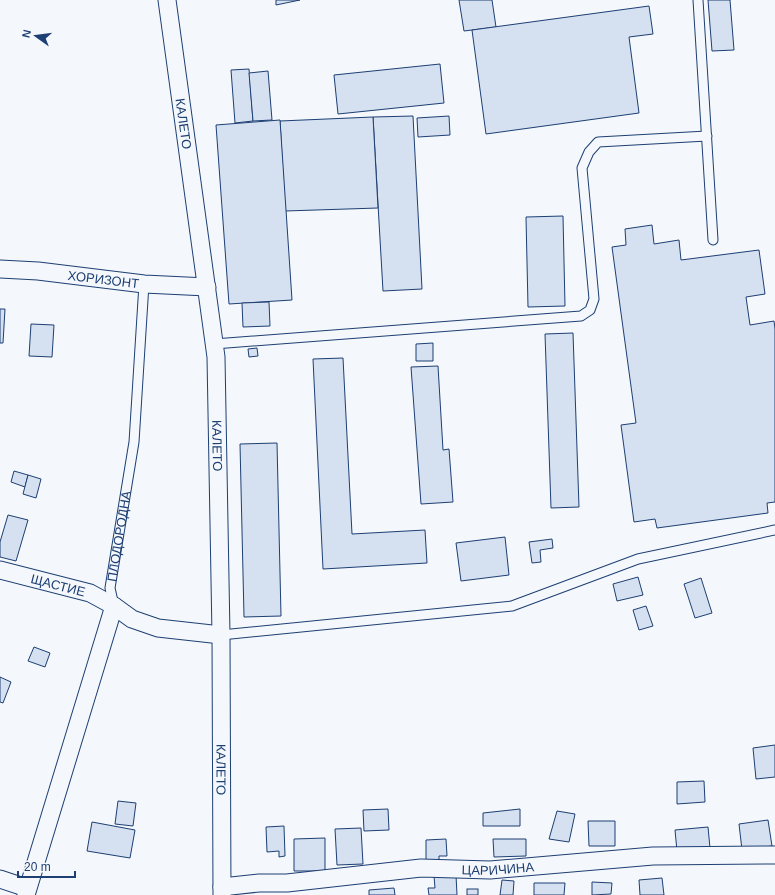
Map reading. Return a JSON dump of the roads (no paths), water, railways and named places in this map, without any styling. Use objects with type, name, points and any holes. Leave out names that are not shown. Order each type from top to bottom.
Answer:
[{"type":"street","name":"КАЛЕТО","points":[[167,0],[208,287],[214,344],[221,635],[222,891]]},
{"type":"street","name":"ХОРИЗОНТ","points":[[0,269],[38,271],[144,284],[208,287]]},
{"type":"street","name":"ЩАСТИЕ","points":[[0,570],[90,593],[132,618],[158,628],[221,635]]},
{"type":"street","name":"ПЛОДОРОДНА","points":[[26,892],[114,606]]},
{"type":"street","name":"ЦАРИЧИНА","points":[[222,891],[260,883],[287,883],[421,868],[490,870],[653,856],[775,855]]},
{"type":"street","points":[[0,879],[26,892]]},
{"type":"lane","points":[[698,0],[712,240]]},
{"type":"lane","points":[[214,344],[581,316],[590,310],[594,299],[582,168],[589,152],[598,142],[707,136]]},
{"type":"lane","name":"ПЛОДОРОДНА","points":[[114,606],[110,588],[134,442],[144,284]]},
{"type":"lane","points":[[221,635],[512,606],[638,559],[775,530]]}]
